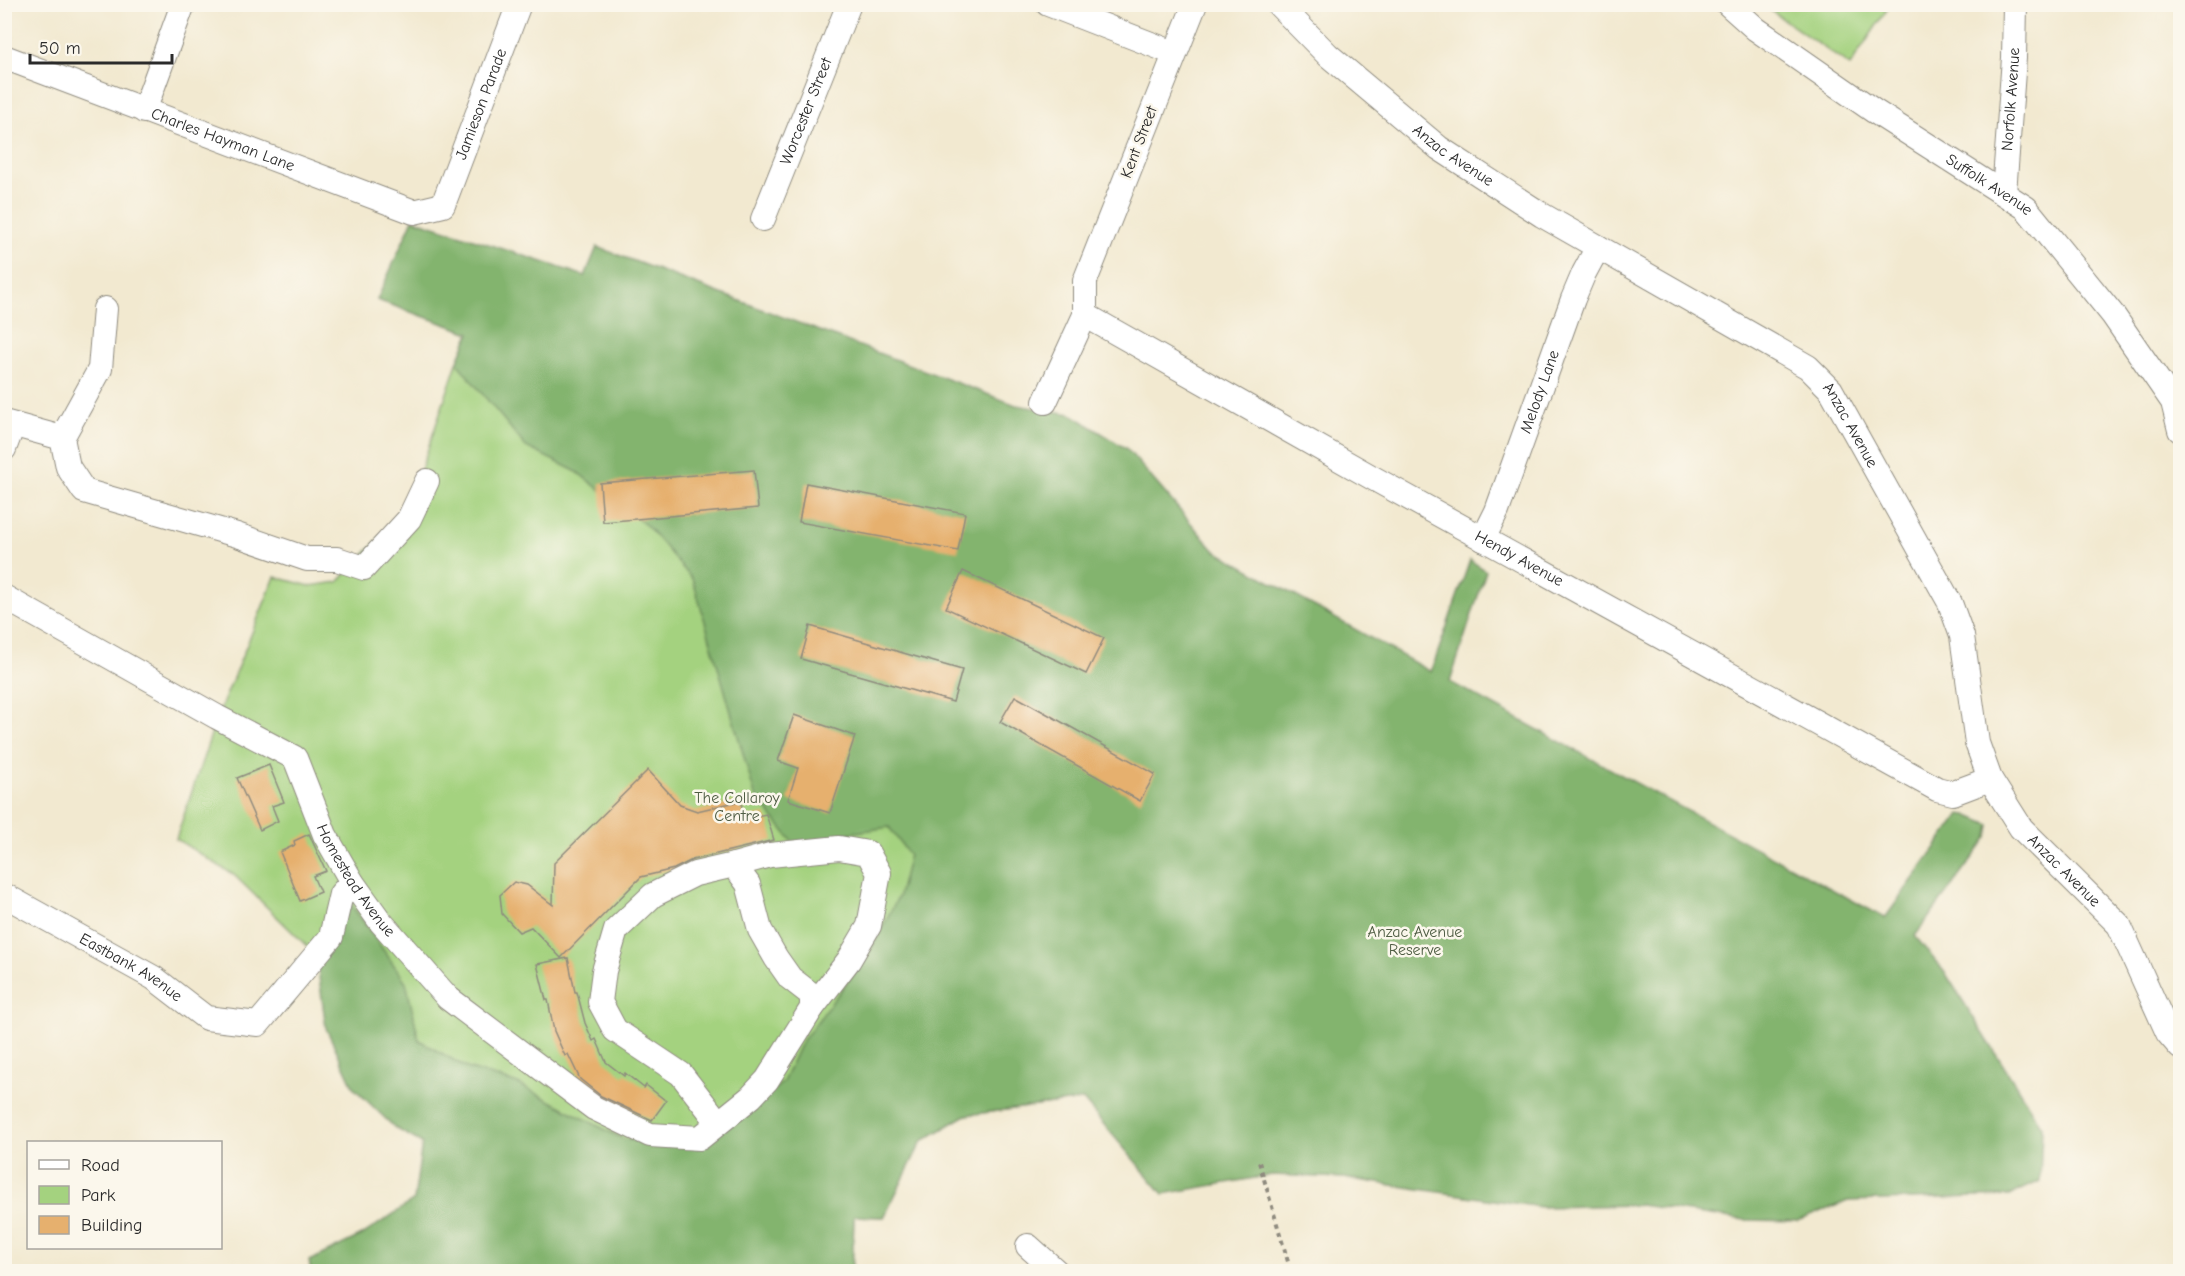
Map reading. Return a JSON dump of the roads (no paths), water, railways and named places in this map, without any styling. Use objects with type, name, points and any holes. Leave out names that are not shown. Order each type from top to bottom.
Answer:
[{"type":"street","points":[[144,111],[183,4]]},
{"type":"street","name":"Jamieson Parade","points":[[443,205],[519,4]]},
{"type":"street","name":"Worcester Street","points":[[763,219],[849,4]]},
{"type":"street","points":[[1048,4],[1174,53]]},
{"type":"street","name":"Kent Street","points":[[1085,315],[1085,281],[1195,4]]},
{"type":"street","name":"Anzac Avenue","points":[[1278,4],[1329,55],[1439,148],[1542,215],[1808,367],[1831,390],[1950,603],[1962,636],[1977,742],[1990,779],[2021,828],[2120,925],[2168,1034],[2181,1047]]},
{"type":"street","name":"Suffolk Avenue","points":[[1728,4],[1756,29],[1874,111],[2026,208],[2113,315],[2173,402],[2181,430]]},
{"type":"street","name":"Norfolk Avenue","points":[[2004,194],[2016,4]]},
{"type":"street","name":"Charles Hayman Lane","points":[[4,57],[414,212],[443,205]]},
{"type":"street","name":"Melody Lane","points":[[1483,539],[1497,511],[1573,299],[1598,247]]},
{"type":"street","points":[[105,309],[100,369],[62,438],[68,467],[84,491],[237,535],[307,559],[337,560],[364,568],[409,519],[427,481]]},
{"type":"street","points":[[1045,402],[1085,315]]},
{"type":"street","name":"Hendy Avenue","points":[[1085,315],[1483,539],[1937,789],[1953,793],[1990,779]]},
{"type":"street","points":[[4,449],[9,423],[62,438]]},
{"type":"street","name":"Homestead Avenue","points":[[4,597],[217,717],[295,758],[325,835],[352,882],[380,921],[448,998],[594,1108],[650,1134],[700,1138],[751,1097],[767,1080],[812,1008],[849,960],[869,926],[879,873],[868,853],[839,848],[770,855],[734,865]]},
{"type":"street","points":[[718,1122],[681,1074],[615,1030],[600,1002],[604,971],[616,930],[653,894],[695,874],[734,865],[748,884],[760,930],[790,978],[812,995],[812,1008]]},
{"type":"street","name":"Eastbank Avenue","points":[[4,895],[154,978],[206,1018],[258,1024],[331,937],[341,894],[352,882]]},
{"type":"street","points":[[1028,1246],[1057,1272]]},
{"type":"park label","name":"The Collaroy Centre","points":[[737,807]]},
{"type":"park label","name":"Anzac Avenue Reserve","points":[[1415,941]]}]
